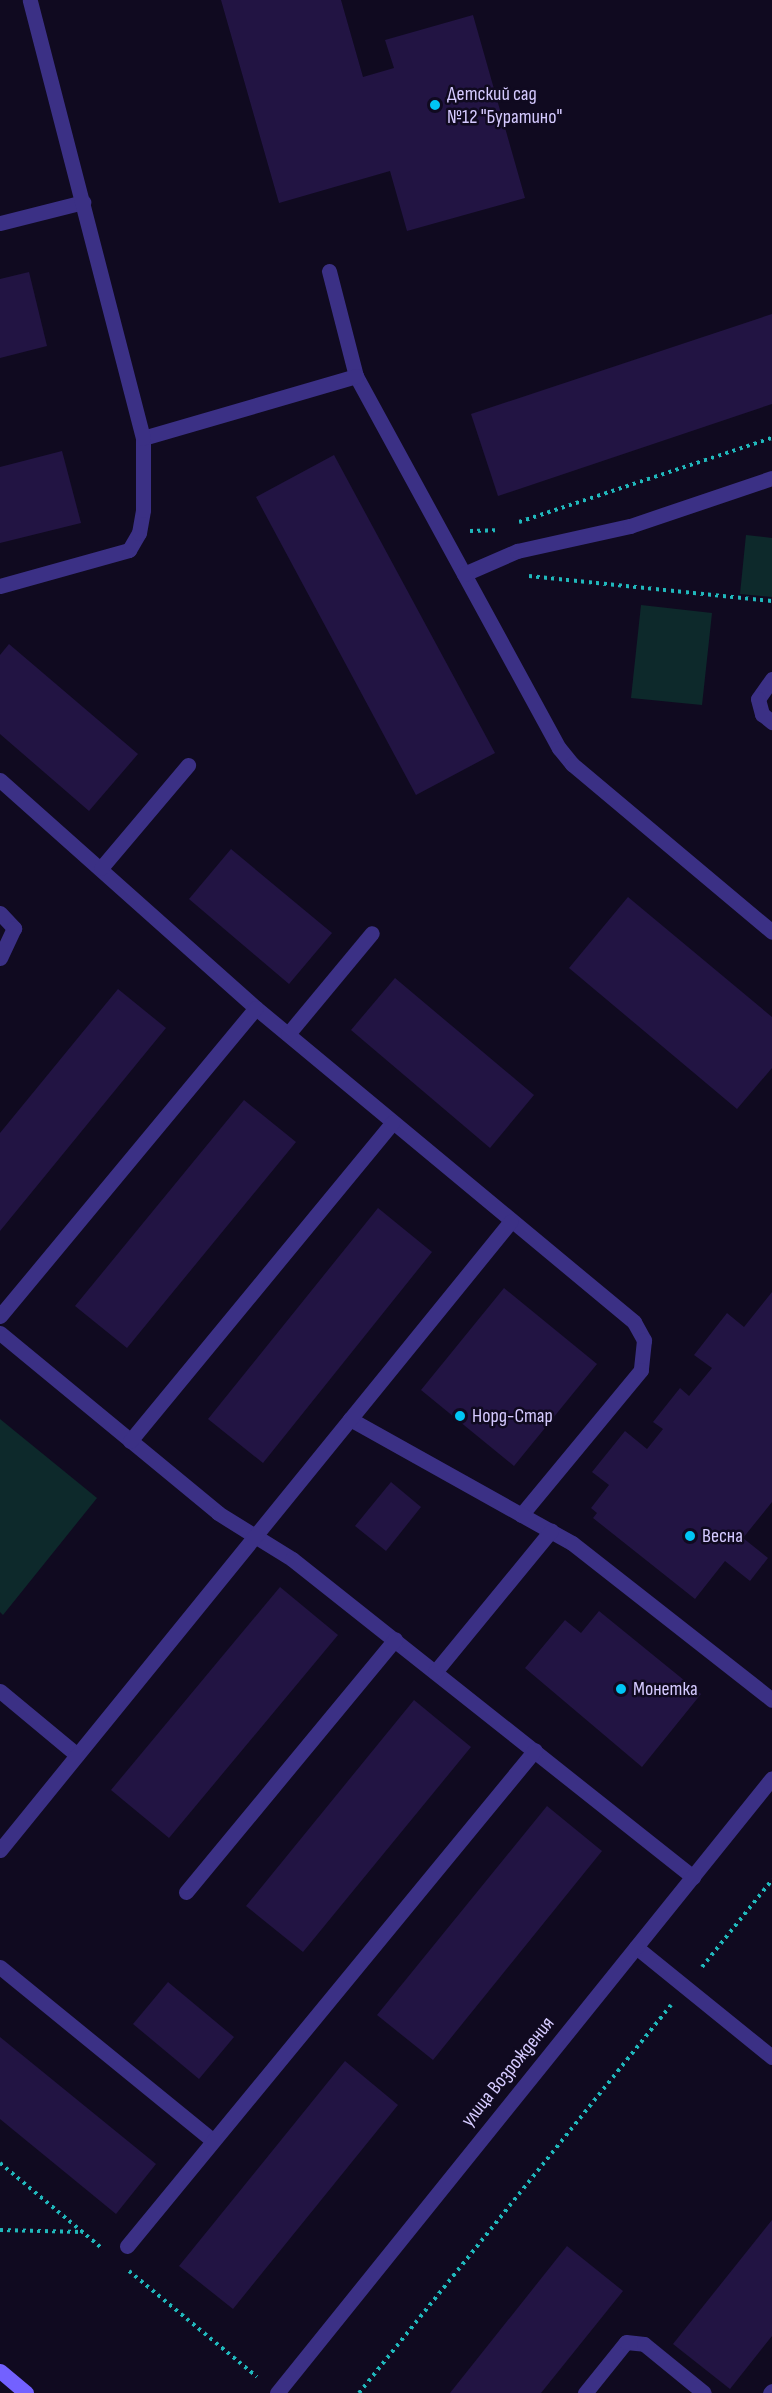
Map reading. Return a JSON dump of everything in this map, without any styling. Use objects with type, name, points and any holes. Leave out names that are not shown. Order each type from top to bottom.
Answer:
[{"type":"street","points":[[0,586],[129,550],[140,533],[143,510],[143,438],[30,0]]},
{"type":"street","points":[[0,223],[83,202]]},
{"type":"street","points":[[329,272],[356,376],[464,574],[572,764],[772,932]]},
{"type":"street","points":[[143,438],[356,376]]},
{"type":"street","points":[[464,574],[498,559],[630,526],[772,477]]},
{"type":"street","points":[[772,679],[758,699],[762,714],[772,722]]},
{"type":"street","points":[[101,868],[188,765]]},
{"type":"street","points":[[0,780],[256,1008],[634,1322],[644,1340],[646,1355],[641,1370],[521,1515]]},
{"type":"street","points":[[0,912],[14,928],[0,958]]},
{"type":"street","points":[[288,1034],[372,933]]},
{"type":"street","points":[[0,1316],[256,1008]]},
{"type":"street","points":[[130,1442],[393,1122]]},
{"type":"street","points":[[0,1850],[511,1221]]},
{"type":"street","points":[[0,1333],[218,1513],[255,1536],[395,1639],[693,1877]]},
{"type":"street","points":[[350,1419],[551,1531],[772,1700]]},
{"type":"street","points":[[435,1672],[551,1531]]},
{"type":"street","points":[[186,1892],[395,1639]]},
{"type":"street","points":[[0,1690],[77,1755]]},
{"type":"street","points":[[127,2246],[535,1750]]},
{"type":"street","name":"улица Возрождения","points":[[276,2393],[772,1778]]},
{"type":"street","points":[[636,1947],[772,2057]]},
{"type":"street","points":[[0,1967],[212,2140]]},
{"type":"street","points":[[585,2393],[626,2342],[644,2344],[704,2393]]},
{"type":"street","points":[[0,2371],[26,2393]]},
{"type":"path","points":[[511,525],[772,438]]},
{"type":"path","points":[[460,526],[488,532],[499,528]]},
{"type":"path","points":[[488,532],[503,573],[772,601]]},
{"type":"path","points":[[359,2393],[772,1880]]},
{"type":"path","points":[[0,2163],[109,2254]]},
{"type":"path","points":[[0,2230],[82,2232]]},
{"type":"path","points":[[127,2268],[276,2393]]},
{"type":"green space","points":[[746,535],[772,538],[772,597],[740,594]]},
{"type":"green space","points":[[641,605],[712,613],[702,705],[631,698]]},
{"type":"green space","points":[[0,1419],[97,1498],[3,1615],[0,1612]]},
{"type":"building","points":[[221,0],[341,0],[363,77],[394,68],[385,40],[473,15],[525,198],[407,231],[390,171],[279,203]]},
{"type":"building","points":[[29,272],[47,346],[0,358],[0,279]]},
{"type":"building","points":[[772,314],[772,404],[498,496],[471,414]]},
{"type":"building","points":[[62,451],[81,523],[0,543],[0,467]]},
{"type":"building","points":[[334,455],[495,753],[416,795],[256,497]]},
{"type":"building","points":[[9,644],[138,754],[89,811],[0,734],[0,655]]},
{"type":"building","points":[[231,849],[332,933],[289,984],[189,899]]},
{"type":"building","points":[[628,897],[772,1017],[772,1068],[737,1109],[569,968]]},
{"type":"building","points":[[395,978],[534,1095],[490,1148],[351,1030]]},
{"type":"building","points":[[118,989],[166,1028],[0,1231],[0,1133]]},
{"type":"building","points":[[244,1100],[296,1142],[127,1348],[75,1306]]},
{"type":"building","points":[[378,1208],[432,1252],[263,1463],[208,1419]]},
{"type":"building","points":[[504,1288],[597,1364],[514,1466],[421,1390]]},
{"type":"building","points":[[772,1292],[772,1502],[743,1538],[768,1558],[750,1581],[725,1561],[695,1599],[593,1518],[597,1513],[591,1508],[609,1485],[592,1472],[625,1431],[647,1449],[663,1429],[653,1422],[680,1388],[689,1396],[712,1368],[694,1355],[727,1313],[744,1327]]},
{"type":"building","points":[[391,1482],[421,1507],[386,1551],[355,1526]]},
{"type":"building","points":[[280,1587],[338,1635],[169,1838],[111,1790]]},
{"type":"building","name":"Монетка","points":[[599,1611],[701,1694],[642,1767],[525,1668],[565,1620],[581,1633]]},
{"type":"building","points":[[414,1700],[471,1747],[303,1952],[246,1906]]},
{"type":"building","points":[[547,1806],[602,1851],[433,2060],[377,2015]]},
{"type":"building","points":[[168,1982],[234,2037],[199,2079],[133,2024]]},
{"type":"building","points":[[0,2037],[156,2164],[116,2214],[0,2119]]},
{"type":"building","points":[[345,2061],[398,2105],[233,2309],[179,2266]]},
{"type":"building","points":[[772,2220],[772,2336],[730,2389],[673,2344]]},
{"type":"building","points":[[567,2246],[623,2291],[541,2393],[450,2393]]},
{"type":"place","name":"Детский сад №12 \"Буратино\"","points":[[435,105]]},
{"type":"place","name":"Норд-Стар","points":[[460,1416]]},
{"type":"place","name":"Весна","points":[[690,1536]]},
{"type":"place","name":"Монетка","points":[[621,1689]]}]
